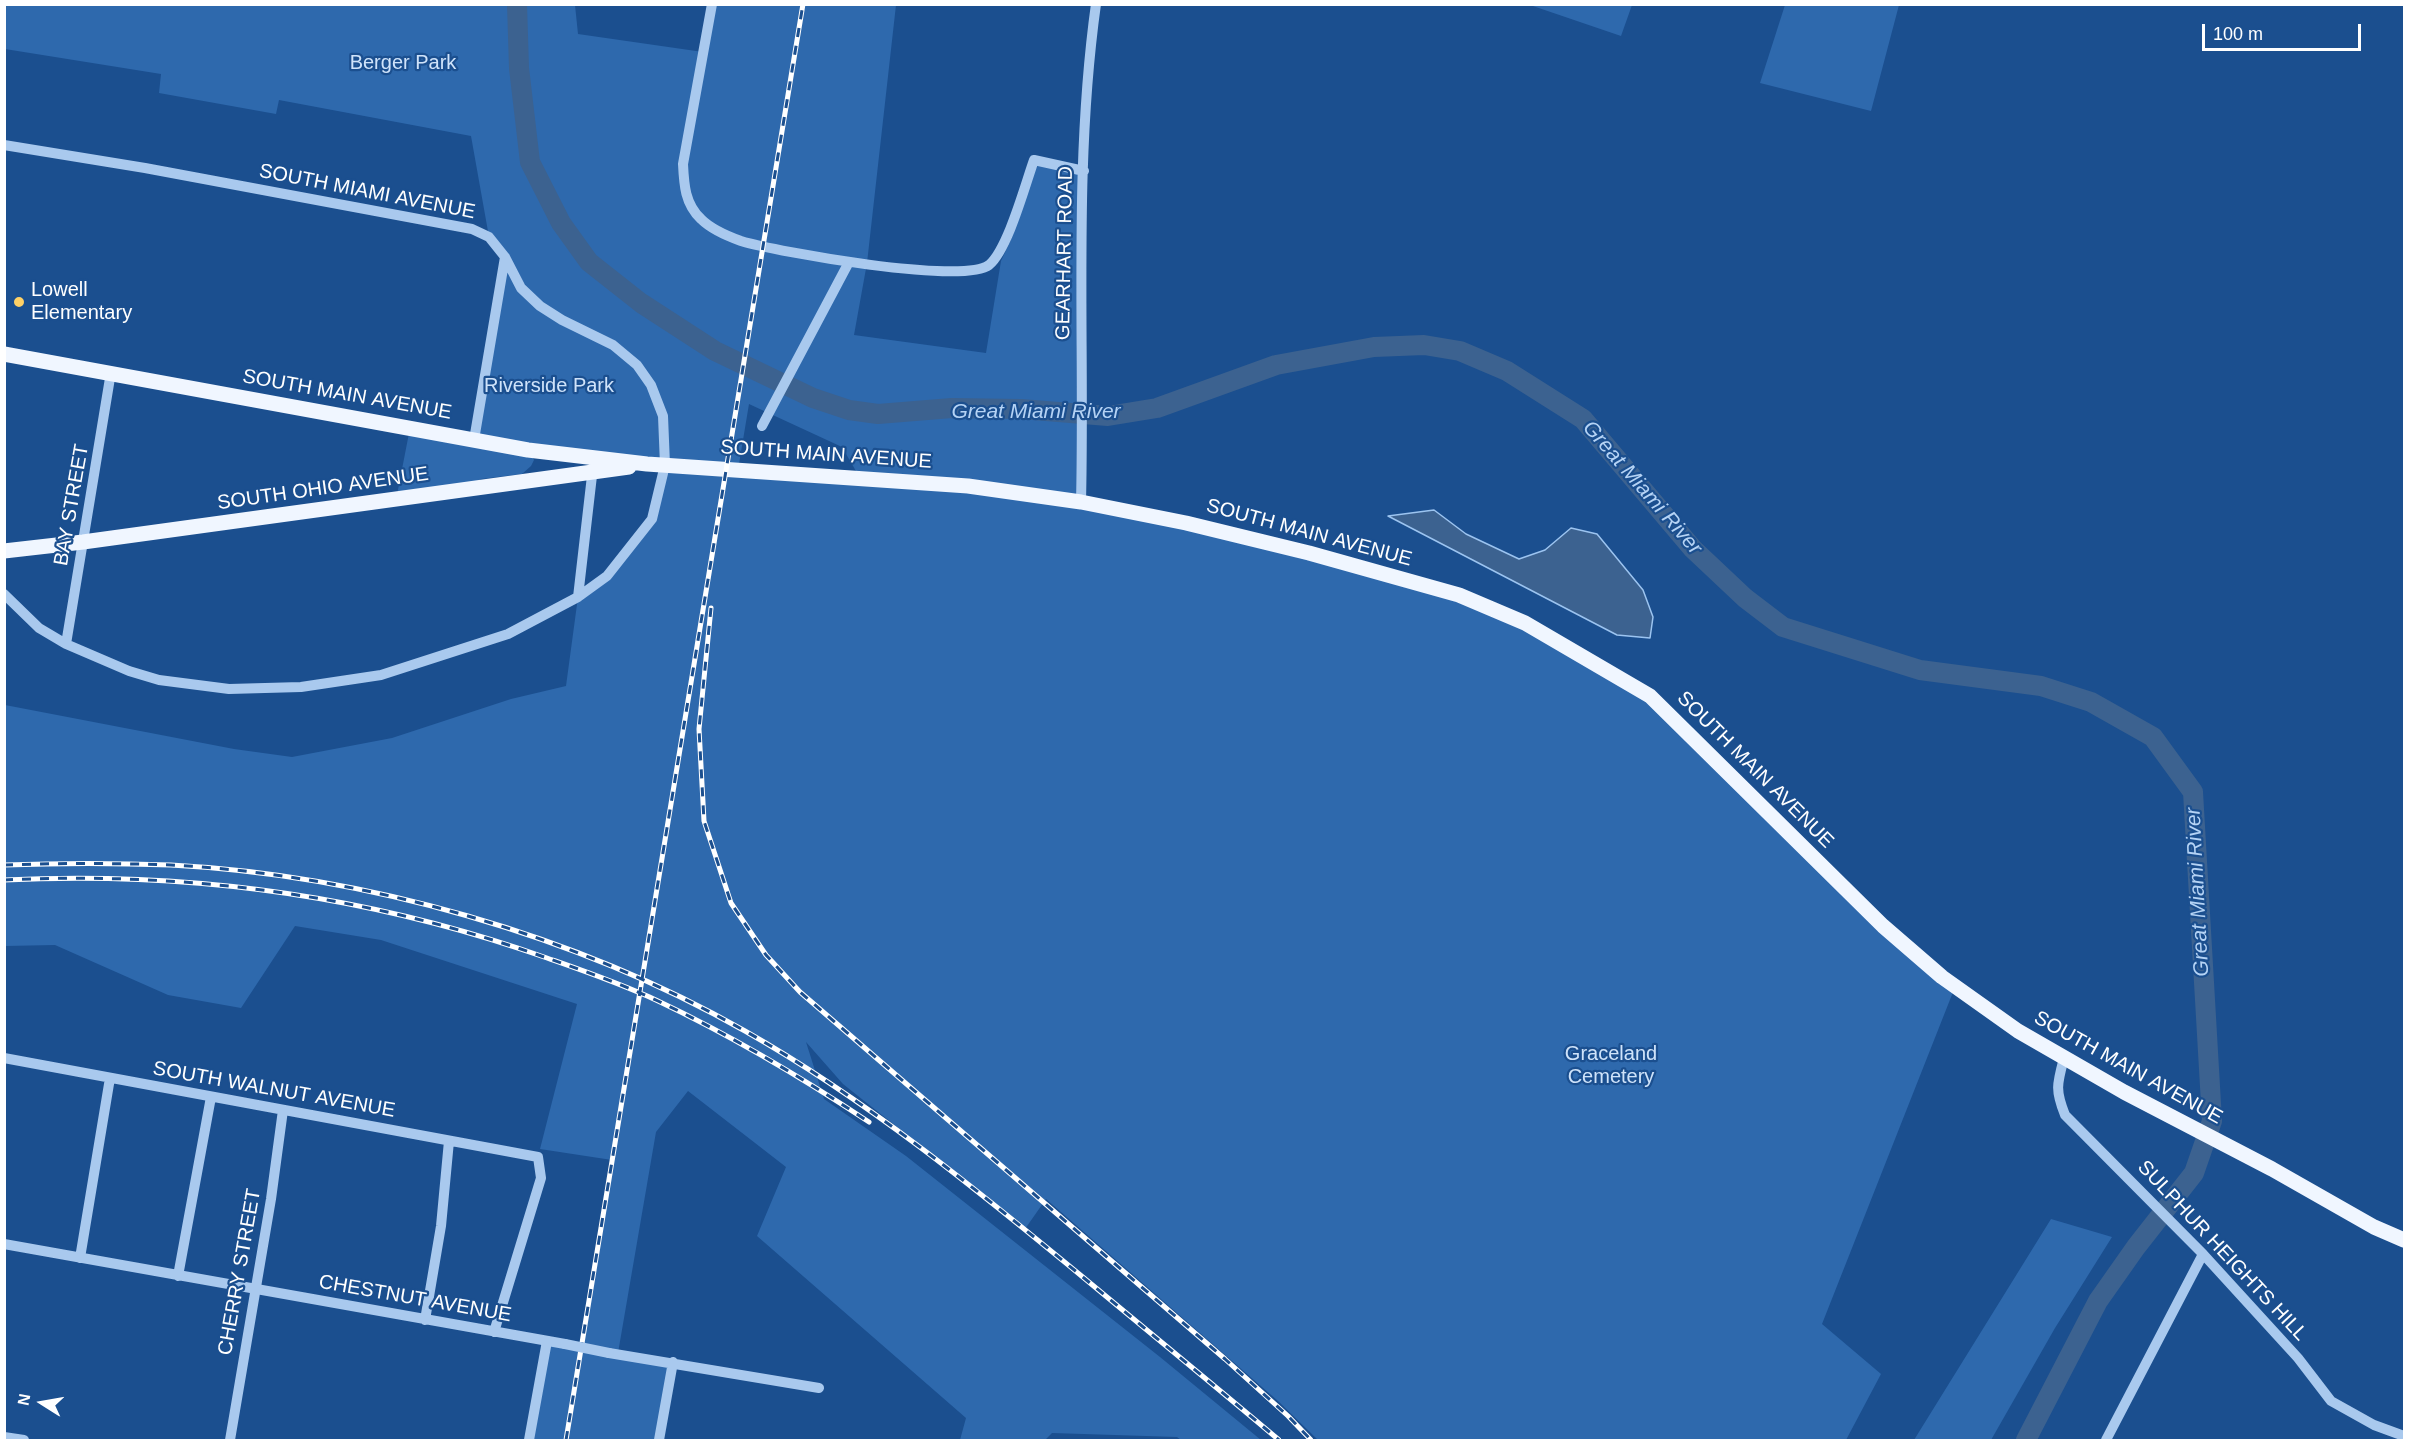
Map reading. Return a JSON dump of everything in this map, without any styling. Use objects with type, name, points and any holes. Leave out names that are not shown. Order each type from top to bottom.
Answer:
[{"type":"main road","name":"SOUTH MAIN AVENUE","points":[[4,354],[474,440],[593,465],[665,465],[968,486],[1081,502],[1186,523],[1310,553],[1459,595],[1525,623],[1650,696],[1883,926],[1942,977],[2018,1031],[2124,1092],[2272,1169],[2374,1227],[2404,1240]]},
{"type":"main road","name":"SOUTH OHIO AVENUE","points":[[4,551],[84,542],[593,465]]},
{"type":"street","points":[[712,4],[683,164],[684,186],[689,204],[701,219],[716,231],[774,249],[849,262],[946,271],[974,271],[988,265],[1002,249],[1034,160],[1084,171]]},
{"type":"street","name":"GEARHART ROAD","points":[[1081,502],[1084,171],[1090,48],[1096,4]]},
{"type":"street","name":"SOUTH MIAMI AVENUE","points":[[4,144],[472,229],[489,237],[505,257],[522,288],[540,306],[562,320],[613,345],[638,365],[651,385],[663,416],[665,465],[652,519],[608,576],[578,597],[508,634],[381,675],[301,687],[229,689],[159,680],[129,671],[66,644],[39,628],[4,594]]},
{"type":"street","points":[[474,440],[505,257]]},
{"type":"street","points":[[762,426],[849,262]]},
{"type":"street","name":"BAY STREET","points":[[66,644],[111,372]]},
{"type":"street","points":[[578,597],[593,465]]},
{"type":"street","name":"SOUTH WALNUT AVENUE","points":[[4,1058],[538,1157],[541,1179],[494,1332]]},
{"type":"street","name":"SULPHUR HEIGHTS HILL","points":[[2064,1058],[2057,1082],[2058,1096],[2065,1115],[2203,1254],[2298,1358],[2331,1401],[2381,1428],[2404,1436]]},
{"type":"street","points":[[80,1258],[110,1078]]},
{"type":"street","points":[[178,1276],[211,1097]]},
{"type":"street","name":"CHERRY STREET","points":[[230,1440],[271,1198],[283,1110]]},
{"type":"street","points":[[425,1320],[441,1226],[450,1141]]},
{"type":"street","name":"CHESTNUT AVENUE","points":[[4,1244],[609,1353],[819,1388]]},
{"type":"street","points":[[2106,1440],[2203,1254]]},
{"type":"street","points":[[529,1440],[547,1341]]},
{"type":"street","points":[[658,1440],[673,1362]]},
{"type":"street","points":[[4,1437],[24,1440]]},
{"type":"green space","points":[[1632,4],[1621,36],[1530,5]]},
{"type":"green space","points":[[4,5],[575,5],[578,34],[703,52],[712,5],[896,5],[867,263],[854,335],[986,353],[1001,261],[1010,242],[1033,172],[1039,164],[1084,171],[1081,502],[1459,595],[1650,696],[1955,987],[1822,1324],[1881,1374],[1846,1440],[1318,1440],[1278,1401],[1046,1199],[1025,1229],[843,1084],[806,1042],[824,1099],[906,1156],[1261,1440],[1181,1440],[1177,1437],[1052,1433],[1045,1440],[960,1440],[966,1418],[757,1236],[786,1167],[688,1091],[656,1132],[618,1353],[673,1362],[659,1440],[529,1440],[547,1341],[581,1347],[612,1160],[540,1149],[577,1004],[381,940],[295,926],[241,1008],[168,995],[55,945],[5,946],[5,705],[234,749],[292,757],[392,738],[511,699],[566,686],[578,597],[607,576],[652,519],[665,466],[529,450],[534,460],[522,474],[481,479],[458,492],[396,500],[410,428],[473,440],[505,257],[489,237],[471,136],[279,100],[276,114],[159,93],[161,74],[5,49]],"holes":[[[749,404],[842,447],[860,478],[738,470]]]},
{"type":"green space","points":[[1785,5],[1899,5],[1871,111],[1760,83]]},
{"type":"green space","points":[[2051,1219],[2112,1237],[2055,1328],[1991,1440],[1914,1440]]},
{"type":"shaded area","points":[[1434,510],[1466,534],[1519,559],[1545,550],[1571,528],[1597,534],[1643,590],[1653,617],[1650,638],[1617,635],[1388,516]]},
{"type":"waterway","name":"Great Miami River","points":[[517,4],[519,68],[530,162],[561,223],[589,262],[641,303],[715,351],[813,398],[849,410],[878,414],[952,408],[1021,409],[1108,416],[1157,408],[1276,365],[1374,347],[1424,345],[1460,351],[1507,371],[1583,419],[1693,549],[1745,598],[1783,627],[1920,670],[2041,686],[2091,702],[2153,737],[2193,792],[2212,1121],[2194,1173],[2136,1247],[2098,1301],[2026,1440]]},
{"type":"railway","points":[[566,1440],[803,4]]},
{"type":"railway","points":[[711,608],[699,729],[704,821],[731,903],[766,955],[800,992],[1225,1359],[1311,1440]]},
{"type":"railway","points":[[4,865],[171,865],[244,871],[318,882],[393,897],[467,916],[540,939],[611,966],[680,997],[790,1058],[920,1147],[1043,1245],[1279,1440]]},
{"type":"railway","points":[[4,880],[74,878],[143,880],[211,884],[280,892],[414,918],[481,936],[589,973],[658,1001],[766,1058],[869,1122]]},
{"type":"place","name":"Lowell Elementary","points":[[19,302]]},
{"type":"park label","name":"Berger Park","points":[[403,63]]},
{"type":"park label","name":"Riverside Park","points":[[549,386]]},
{"type":"park label","name":"Graceland Cemetery","points":[[1611,1066]]}]
